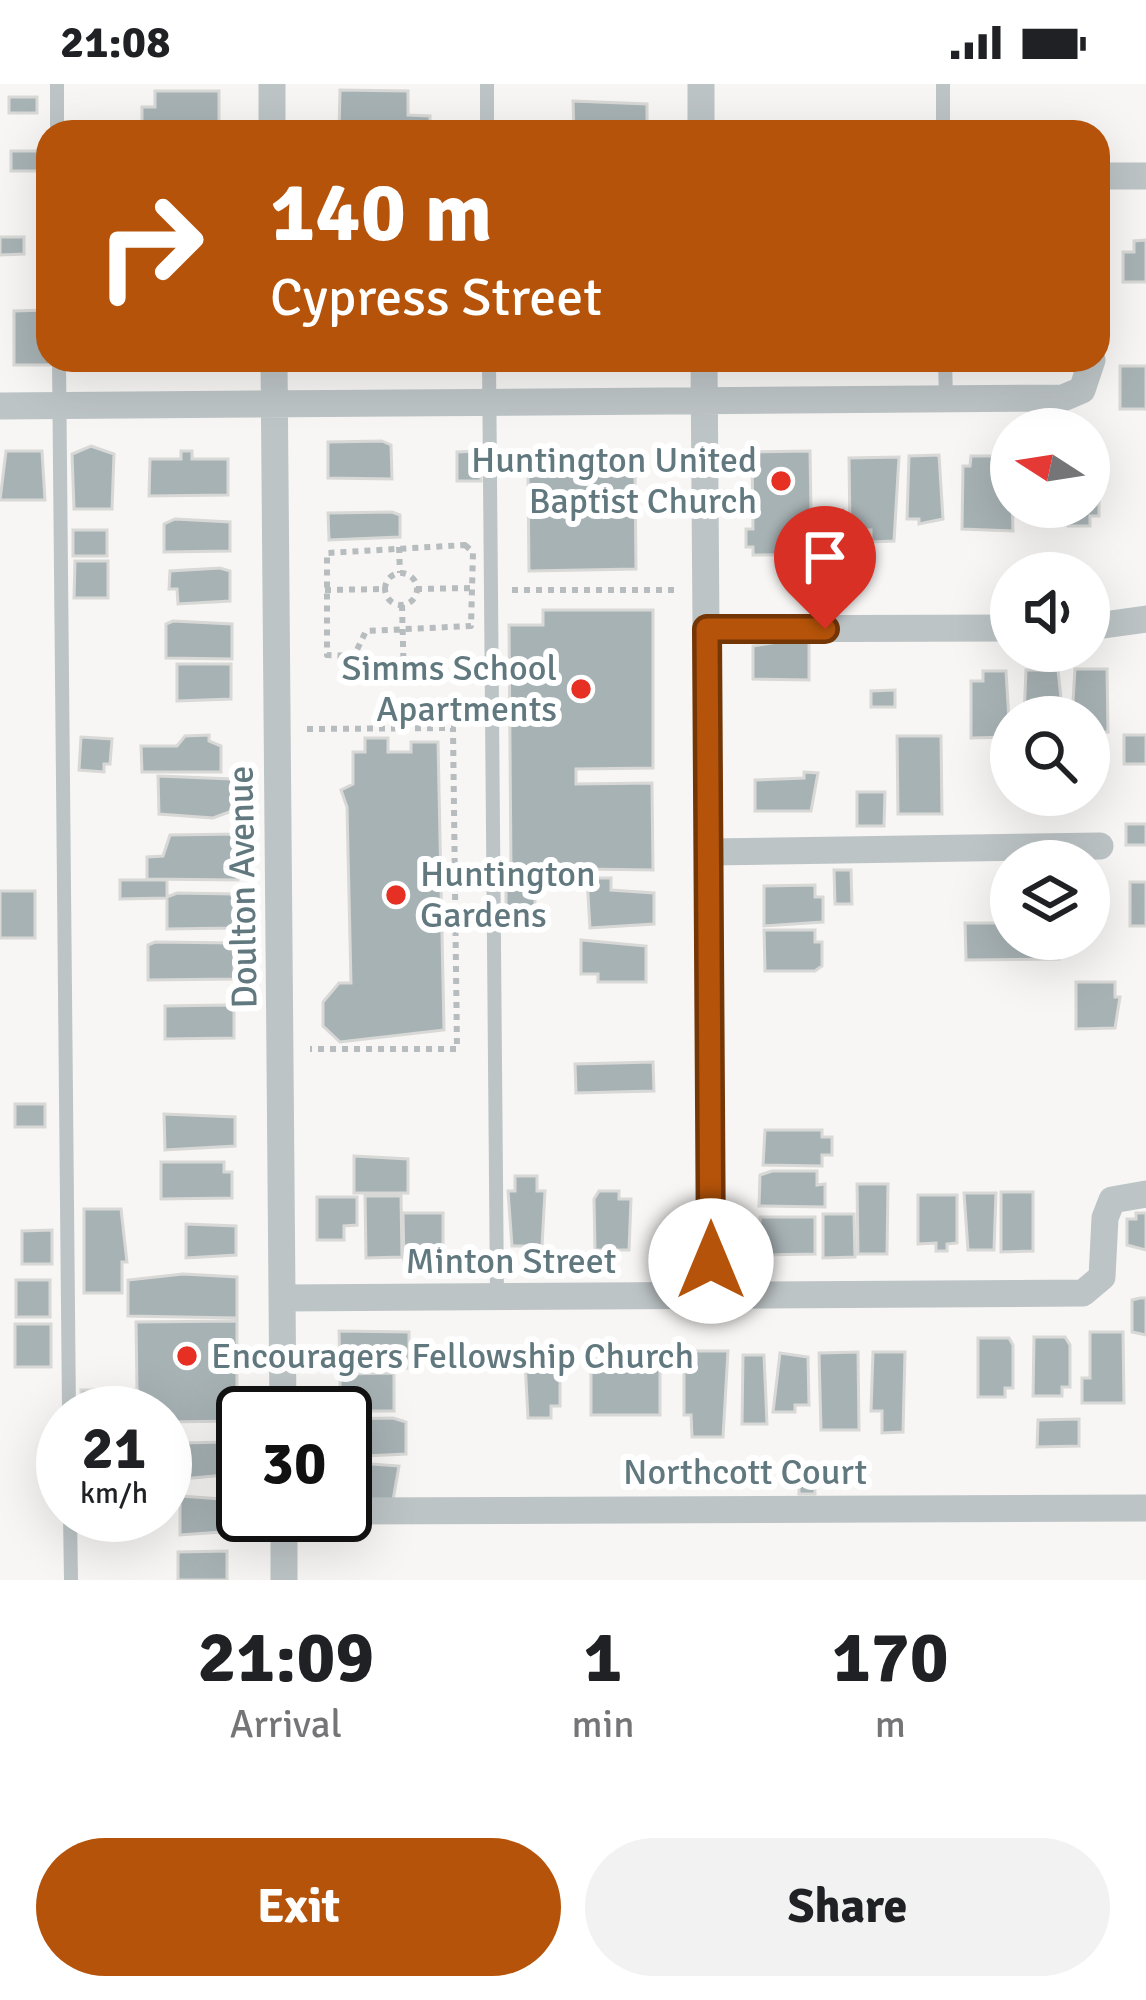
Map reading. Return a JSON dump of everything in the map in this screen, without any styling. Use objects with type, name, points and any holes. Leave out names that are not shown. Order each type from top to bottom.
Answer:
[{"type":"street","points":[[272,84],[272,120]]},
{"type":"street","points":[[701,84],[701,120]]},
{"type":"street","points":[[1110,176],[1146,176]]},
{"type":"street","name":"Doulton Avenue","points":[[274,372],[283,1386]]},
{"type":"street","points":[[704,372],[711,1296]]},
{"type":"street","points":[[0,406],[1063,398],[1082,390],[1087,372]]},
{"type":"street","points":[[1110,624],[1146,619]]},
{"type":"street","points":[[707,629],[990,628]]},
{"type":"street","points":[[708,852],[990,848]]},
{"type":"street","name":"Minton Street","points":[[283,1298],[1083,1293],[1098,1285],[1108,1208],[1120,1196],[1146,1194]]},
{"type":"street","name":"Northcott Court","points":[[372,1511],[1146,1508]]},
{"type":"street","points":[[284,1542],[284,1580]]},
{"type":"lane","points":[[57,84],[57,120]]},
{"type":"lane","points":[[487,84],[487,120]]},
{"type":"lane","points":[[943,84],[943,120]]},
{"type":"lane","points":[[59,372],[69,1386]]},
{"type":"lane","points":[[489,372],[497,1297]]},
{"type":"lane","points":[[946,372],[946,399]]},
{"type":"lane","points":[[70,1542],[70,1580]]},
{"type":"path","points":[[399,547],[400,573]]},
{"type":"path","points":[[470,547],[473,588],[470,627],[364,632],[356,655],[329,657],[325,556],[330,551],[470,547]]},
{"type":"path","points":[[400,573],[412,578],[416,589],[412,600],[402,604],[390,601],[385,589],[390,578],[400,573]]},
{"type":"path","points":[[416,589],[473,588]]},
{"type":"path","points":[[325,590],[385,589]]},
{"type":"path","points":[[504,590],[677,590]]},
{"type":"path","points":[[402,604],[404,683]]},
{"type":"path","points":[[307,729],[453,728],[457,1049],[310,1049]]},
{"type":"building","points":[[340,90],[408,91],[408,115],[430,116],[430,120],[339,120]]},
{"type":"building","points":[[155,91],[219,91],[219,120],[142,120],[142,107],[155,107]]},
{"type":"building","points":[[9,97],[37,97],[37,113],[9,113]]},
{"type":"building","points":[[573,101],[647,104],[647,120],[574,120]]},
{"type":"building","points":[[11,151],[36,151],[36,171],[11,171]]},
{"type":"building","points":[[0,237],[24,237],[24,254],[0,255]]},
{"type":"building","points":[[1146,240],[1146,282],[1123,282],[1123,252],[1134,252],[1134,241]]},
{"type":"building","points":[[36,310],[36,365],[14,365],[14,311]]},
{"type":"building","points":[[1120,366],[1146,366],[1146,409],[1120,409]]},
{"type":"building","points":[[328,442],[391,445],[392,479],[328,478]]},
{"type":"building","points":[[91,446],[114,454],[112,509],[74,509],[72,454]]},
{"type":"building","points":[[6,451],[42,451],[45,500],[0,500]]},
{"type":"building","points":[[181,451],[192,451],[192,459],[228,459],[228,495],[149,496],[150,459],[181,459]]},
{"type":"building","points":[[480,451],[481,481],[457,481],[457,452]]},
{"type":"building","name":"Huntington United Baptist Church","points":[[810,451],[811,511],[843,510],[844,554],[753,555],[753,547],[746,547],[746,529],[753,529],[752,452]]},
{"type":"building","points":[[939,455],[943,519],[919,524],[919,519],[907,519],[909,456]]},
{"type":"building","points":[[971,456],[990,456],[990,528],[1013,531],[962,529],[963,466],[970,466]]},
{"type":"building","points":[[899,457],[894,541],[871,542],[871,530],[850,530],[849,458]]},
{"type":"building","points":[[635,474],[636,569],[529,571],[528,476]]},
{"type":"building","points":[[328,513],[400,515],[400,537],[329,540]]},
{"type":"building","points":[[175,519],[230,522],[230,551],[164,552],[164,524]]},
{"type":"building","points":[[73,530],[107,530],[107,556],[73,556]]},
{"type":"building","points":[[75,561],[108,561],[108,598],[74,598]]},
{"type":"building","points":[[170,571],[230,571],[230,601],[178,604],[177,589],[169,589]]},
{"type":"building","name":"Simms School Apartments","points":[[543,610],[653,610],[653,768],[576,769],[576,784],[652,783],[653,870],[511,868],[509,625],[543,625]]},
{"type":"building","points":[[166,624],[232,624],[232,659],[166,658]]},
{"type":"building","points":[[809,637],[809,680],[753,679],[753,646]]},
{"type":"building","points":[[177,664],[231,664],[231,699],[177,701]]},
{"type":"building","points":[[983,671],[1006,672],[1008,696],[990,696],[990,738],[971,738],[971,681],[983,681]]},
{"type":"building","points":[[1026,672],[1058,672],[1061,696],[1025,696]]},
{"type":"building","points":[[1075,672],[1107,672],[1107,696],[1073,696]]},
{"type":"building","points":[[895,690],[895,707],[871,707],[871,691]]},
{"type":"building","points":[[209,735],[209,741],[221,746],[221,772],[142,772],[141,746],[177,746],[185,736]]},
{"type":"building","points":[[1124,735],[1146,735],[1146,764],[1124,764]]},
{"type":"building","points":[[897,736],[941,736],[942,814],[898,814]]},
{"type":"building","points":[[81,737],[112,739],[110,764],[104,764],[104,772],[79,770]]},
{"type":"building","name":"Huntington Gardens","points":[[365,738],[388,738],[388,752],[411,752],[411,742],[438,742],[444,1030],[340,1042],[323,1026],[323,1002],[339,983],[351,983],[347,807],[341,790],[353,784],[353,752],[365,752]]},
{"type":"building","points":[[804,772],[818,773],[811,811],[755,811],[755,780],[804,778]]},
{"type":"building","points":[[158,776],[232,779],[232,811],[213,818],[159,814]]},
{"type":"building","points":[[857,792],[885,792],[884,826],[857,826]]},
{"type":"building","points":[[1126,824],[1146,824],[1146,845],[1126,845]]},
{"type":"building","points":[[237,834],[238,880],[147,879],[147,857],[163,856],[170,835]]},
{"type":"building","points":[[834,870],[851,870],[852,904],[835,904]]},
{"type":"building","points":[[587,878],[611,878],[611,890],[654,893],[654,924],[590,928]]},
{"type":"building","points":[[120,880],[167,880],[167,898],[120,899]]},
{"type":"building","points":[[535,880],[535,907],[506,907],[506,881]]},
{"type":"building","points":[[1130,882],[1146,882],[1146,926],[1130,926]]},
{"type":"building","points":[[815,885],[815,897],[823,897],[823,922],[764,926],[764,886]]},
{"type":"building","points":[[0,891],[35,891],[35,938],[0,938]]},
{"type":"building","points":[[235,894],[235,928],[167,929],[167,897]]},
{"type":"building","points":[[965,923],[990,923],[990,960],[966,960]]},
{"type":"building","points":[[764,930],[815,930],[815,942],[822,942],[822,966],[815,971],[765,971]]},
{"type":"building","points":[[581,940],[646,946],[646,982],[598,982],[598,974],[581,974]]},
{"type":"building","points":[[234,943],[234,979],[148,980],[148,945]]},
{"type":"building","points":[[1076,982],[1115,982],[1115,997],[1120,997],[1115,1028],[1076,1029]]},
{"type":"building","points":[[165,1006],[234,1007],[234,1038],[165,1039]]},
{"type":"building","points":[[653,1062],[654,1091],[576,1093],[575,1064]]},
{"type":"building","points":[[15,1104],[45,1104],[45,1127],[15,1127]]},
{"type":"building","points":[[164,1114],[235,1117],[235,1146],[165,1150]]},
{"type":"building","points":[[765,1130],[822,1130],[822,1137],[832,1137],[832,1155],[822,1155],[822,1166],[763,1165]]},
{"type":"building","points":[[354,1156],[408,1159],[408,1193],[354,1193]]},
{"type":"building","points":[[161,1162],[224,1162],[224,1172],[232,1172],[232,1198],[161,1199]]},
{"type":"building","points":[[817,1171],[817,1185],[825,1184],[825,1207],[759,1206],[760,1175]]},
{"type":"building","points":[[515,1176],[537,1176],[537,1191],[545,1191],[542,1246],[512,1246],[508,1191],[515,1191]]},
{"type":"building","points":[[857,1184],[888,1184],[887,1254],[858,1254]]},
{"type":"building","points":[[599,1191],[619,1191],[619,1199],[631,1199],[629,1250],[595,1250],[594,1199]]},
{"type":"building","points":[[1001,1192],[1033,1192],[1033,1251],[1001,1252]]},
{"type":"building","points":[[964,1193],[996,1193],[994,1250],[968,1250]]},
{"type":"building","points":[[918,1195],[957,1195],[957,1243],[947,1244],[947,1251],[936,1251],[936,1243],[918,1244]]},
{"type":"building","points":[[365,1196],[401,1196],[402,1257],[366,1258]]},
{"type":"building","points":[[317,1197],[357,1197],[357,1225],[344,1226],[344,1240],[317,1240]]},
{"type":"building","points":[[84,1209],[121,1209],[127,1262],[122,1262],[122,1293],[84,1293]]},
{"type":"building","points":[[403,1213],[443,1213],[443,1260],[404,1260]]},
{"type":"building","points":[[1136,1213],[1146,1213],[1146,1250],[1127,1245],[1127,1219],[1136,1219]]},
{"type":"building","points":[[823,1214],[854,1214],[855,1257],[823,1258]]},
{"type":"building","points":[[760,1217],[815,1217],[815,1254],[760,1255]]},
{"type":"building","points":[[186,1224],[236,1226],[236,1255],[186,1258]]},
{"type":"building","points":[[52,1230],[52,1264],[22,1264],[22,1231]]},
{"type":"building","points":[[183,1274],[237,1277],[237,1318],[128,1316],[128,1280]]},
{"type":"building","points":[[16,1280],[50,1280],[50,1317],[16,1317]]},
{"type":"building","points":[[1146,1298],[1146,1335],[1132,1332],[1132,1300]]},
{"type":"building","name":"Encouragers Fellowship Church","points":[[237,1321],[237,1386],[216,1386],[216,1421],[192,1422],[192,1386],[137,1386],[136,1322]]},
{"type":"building","points":[[15,1324],[51,1324],[51,1367],[15,1367]]},
{"type":"building","points":[[339,1331],[409,1332],[409,1368],[340,1370]]},
{"type":"building","points":[[1090,1332],[1123,1332],[1124,1403],[1082,1403],[1082,1378],[1090,1378]]},
{"type":"building","points":[[1034,1337],[1065,1337],[1070,1345],[1070,1387],[1062,1387],[1062,1396],[1033,1396]]},
{"type":"building","points":[[978,1338],[1009,1338],[1013,1345],[1013,1388],[1005,1388],[1005,1397],[978,1397]]},
{"type":"building","points":[[684,1351],[728,1351],[723,1437],[692,1437],[691,1415],[684,1415]]},
{"type":"building","points":[[858,1352],[859,1430],[821,1430],[819,1353]]},
{"type":"building","points":[[873,1352],[905,1352],[903,1432],[882,1433],[882,1411],[871,1411]]},
{"type":"building","points":[[780,1353],[808,1357],[809,1405],[795,1405],[795,1412],[773,1412]]},
{"type":"building","points":[[743,1355],[764,1355],[767,1424],[742,1424]]},
{"type":"building","points":[[621,1356],[622,1367],[628,1367],[628,1356],[660,1356],[660,1415],[591,1415],[591,1357]]},
{"type":"building","points":[[525,1362],[560,1362],[560,1406],[551,1406],[551,1418],[528,1418]]},
{"type":"building","points":[[394,1373],[394,1411],[372,1411],[372,1386],[340,1386],[340,1374]]},
{"type":"building","points":[[372,1418],[406,1422],[406,1454],[372,1456]]},
{"type":"building","points":[[1079,1419],[1079,1446],[1037,1447],[1038,1420]]},
{"type":"building","points":[[216,1442],[216,1476],[192,1478],[192,1443]]},
{"type":"building","points":[[372,1464],[399,1466],[393,1500],[372,1500]]},
{"type":"building","points":[[799,1464],[814,1464],[815,1494],[799,1494]]},
{"type":"building","points":[[192,1497],[216,1499],[216,1532],[192,1534]]},
{"type":"building","points":[[227,1551],[227,1580],[178,1580],[178,1552]]},
{"type":"place","name":"Huntington United Baptist Church","points":[[781,481]]},
{"type":"place","name":"Simms School Apartments","points":[[581,689]]},
{"type":"place","name":"Huntington Gardens","points":[[396,895]]},
{"type":"place","name":"Encouragers Fellowship Church","points":[[187,1356]]},
{"type":"route","points":[[711,1261],[707,629],[825,629]]}]
